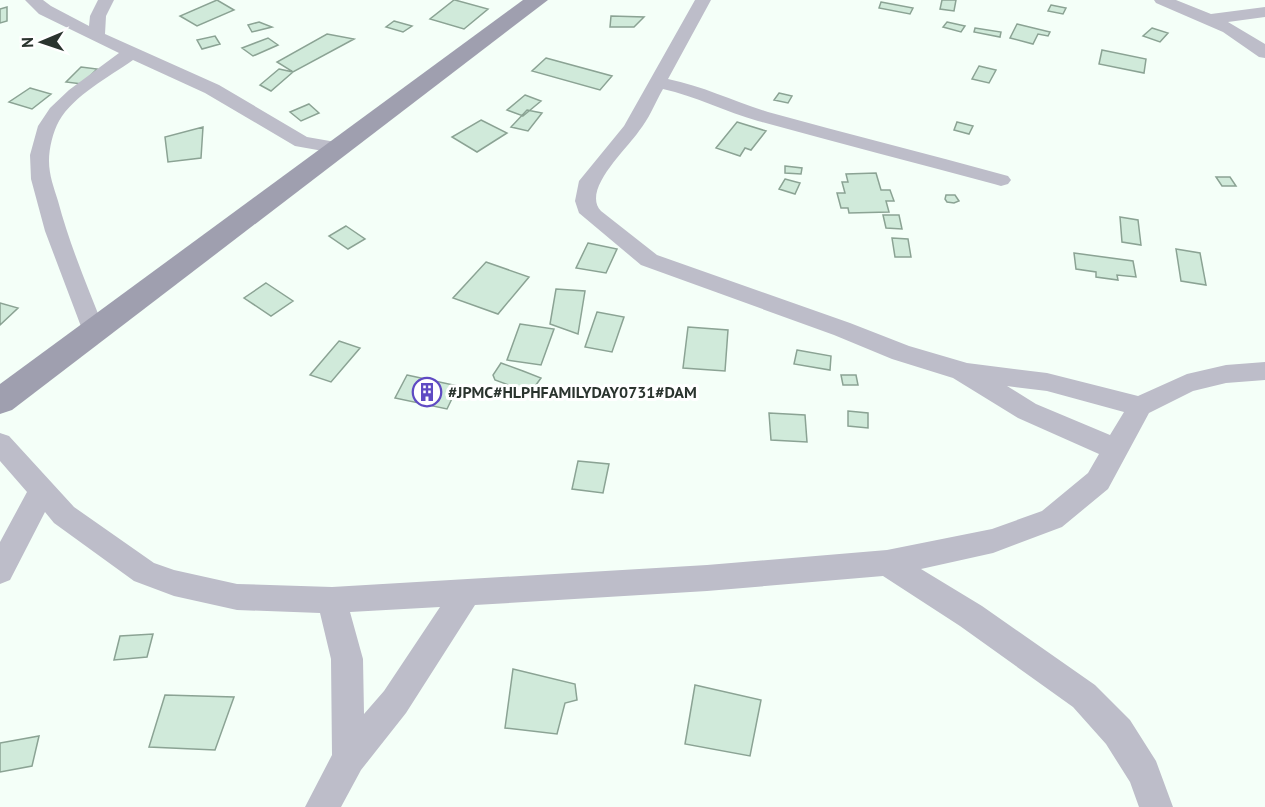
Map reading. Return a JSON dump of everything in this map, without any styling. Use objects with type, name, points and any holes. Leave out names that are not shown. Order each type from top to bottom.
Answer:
[{"type":"street","points":[[33,0],[45,10],[96,36],[212,89],[302,142],[340,148]]},
{"type":"street","points":[[96,36],[98,16],[106,0]]},
{"type":"street","points":[[0,401],[537,0]]},
{"type":"street","points":[[703,0],[632,128],[589,181],[585,193],[586,208],[593,216],[649,260],[842,328],[901,353],[962,371],[1047,382],[1140,406]]},
{"type":"street","points":[[1162,0],[1209,20],[1260,48],[1264,13],[1209,20]]},
{"type":"street","points":[[93,331],[51,219],[40,170],[41,144],[51,120],[59,110],[131,53]]},
{"type":"street","points":[[658,83],[684,88],[731,107],[794,125],[1000,180]]},
{"type":"street","points":[[0,443],[64,515],[144,572],[174,583],[237,597],[332,600],[706,578],[887,563],[993,541],[1052,519],[1098,481],[1140,406],[1187,383],[1265,370]]},
{"type":"street","points":[[962,371],[1027,411],[1115,449]]},
{"type":"street","points":[[0,571],[42,489]]},
{"type":"street","points":[[887,563],[971,616],[1084,696],[1118,732],[1144,773],[1156,807]]},
{"type":"street","points":[[322,807],[349,758],[395,702],[467,592]]},
{"type":"street","points":[[332,600],[347,659],[349,758]]},
{"type":"building","points":[[217,0],[234,10],[197,26],[180,16]]},
{"type":"building","points":[[454,0],[488,9],[464,29],[430,19]]},
{"type":"building","points":[[942,0],[956,0],[954,11],[940,9]]},
{"type":"building","points":[[881,2],[913,8],[910,14],[879,8]]},
{"type":"building","points":[[1051,5],[1066,8],[1063,14],[1048,11]]},
{"type":"building","points":[[7,7],[7,21],[0,23],[0,9]]},
{"type":"building","points":[[611,16],[644,17],[634,27],[610,27]]},
{"type":"building","points":[[394,21],[412,26],[403,32],[386,27]]},
{"type":"building","points":[[259,22],[272,27],[252,32],[248,25]]},
{"type":"building","points":[[947,22],[965,26],[961,32],[943,27]]},
{"type":"building","points":[[1017,24],[1050,32],[1048,36],[1038,34],[1033,44],[1010,38]]},
{"type":"building","points":[[975,28],[1001,32],[1000,37],[974,32]]},
{"type":"building","points":[[1152,28],[1168,33],[1160,42],[1143,36]]},
{"type":"building","points":[[327,34],[354,39],[293,72],[277,62]]},
{"type":"building","points":[[215,36],[220,44],[202,49],[197,40]]},
{"type":"building","points":[[268,38],[278,45],[253,56],[242,48]]},
{"type":"building","points":[[1102,50],[1146,59],[1144,73],[1099,64]]},
{"type":"building","points":[[546,58],[612,76],[600,90],[532,71]]},
{"type":"building","points":[[979,66],[996,70],[989,83],[972,79]]},
{"type":"building","points":[[81,67],[97,69],[82,84],[66,82]]},
{"type":"building","points":[[279,69],[293,72],[271,91],[260,85]]},
{"type":"building","points":[[30,88],[51,94],[32,109],[9,102]]},
{"type":"building","points":[[779,93],[792,96],[788,103],[774,100]]},
{"type":"building","points":[[525,95],[541,101],[523,116],[507,110]]},
{"type":"building","points":[[309,104],[319,113],[301,121],[290,112]]},
{"type":"building","points":[[527,110],[542,113],[528,131],[511,127]]},
{"type":"building","points":[[481,120],[507,133],[477,152],[452,137]]},
{"type":"building","points":[[737,122],[766,131],[751,150],[745,148],[740,156],[716,148]]},
{"type":"building","points":[[957,122],[973,126],[969,134],[954,130]]},
{"type":"building","points":[[203,127],[201,158],[168,162],[165,137]]},
{"type":"building","points":[[785,166],[802,168],[801,174],[785,173]]},
{"type":"building","points":[[876,173],[881,190],[890,190],[894,201],[886,201],[889,212],[849,213],[848,208],[841,208],[837,193],[845,193],[842,182],[848,182],[846,174]]},
{"type":"building","points":[[1216,177],[1230,177],[1236,186],[1222,186]]},
{"type":"building","points":[[785,179],[800,183],[795,194],[779,189]]},
{"type":"building","points":[[946,195],[955,195],[959,201],[947,202]]},
{"type":"building","points":[[883,215],[899,215],[902,229],[886,228]]},
{"type":"building","points":[[1120,217],[1138,220],[1141,245],[1122,242]]},
{"type":"building","points":[[346,226],[365,239],[348,249],[329,236]]},
{"type":"building","points":[[892,238],[908,239],[911,257],[895,257]]},
{"type":"building","points":[[588,243],[617,249],[606,273],[576,268]]},
{"type":"building","points":[[1176,249],[1200,253],[1206,285],[1181,281]]},
{"type":"building","points":[[1074,253],[1133,261],[1136,277],[1117,275],[1118,280],[1096,277],[1096,272],[1076,269]]},
{"type":"building","points":[[486,262],[529,277],[498,314],[453,298]]},
{"type":"building","points":[[266,283],[293,301],[271,316],[244,298]]},
{"type":"building","points":[[556,289],[585,291],[578,334],[550,324]]},
{"type":"building","points":[[0,303],[18,308],[0,325]]},
{"type":"building","points":[[597,312],[624,317],[612,352],[585,347]]},
{"type":"building","points":[[520,324],[554,329],[541,365],[507,360]]},
{"type":"building","points":[[688,327],[728,330],[725,371],[683,368]]},
{"type":"building","points":[[339,341],[360,348],[331,382],[310,375]]},
{"type":"building","points":[[797,350],[831,356],[830,370],[794,364]]},
{"type":"building","points":[[501,363],[541,378],[530,393],[495,380],[493,375]]},
{"type":"building","name":"#JPMC#HLPHFAMILYDAY0731#DAM","points":[[407,375],[458,386],[447,409],[395,398]]},
{"type":"building","points":[[841,375],[856,375],[858,385],[843,385]]},
{"type":"building","points":[[848,411],[868,413],[868,428],[848,426]]},
{"type":"building","points":[[769,413],[805,415],[807,442],[771,440]]},
{"type":"building","points":[[578,461],[609,464],[603,493],[572,489]]},
{"type":"building","points":[[153,634],[147,657],[114,660],[120,636]]},
{"type":"building","points":[[513,669],[575,684],[577,700],[565,703],[557,734],[505,728]]},
{"type":"building","points":[[695,685],[761,700],[750,756],[685,744]]},
{"type":"building","points":[[165,695],[234,697],[215,750],[149,747]]},
{"type":"building","points":[[39,736],[32,766],[0,772],[0,743]]},
{"type":"place","name":"#JPMC#HLPHFAMILYDAY0731#DAM","points":[[427,392]]}]
